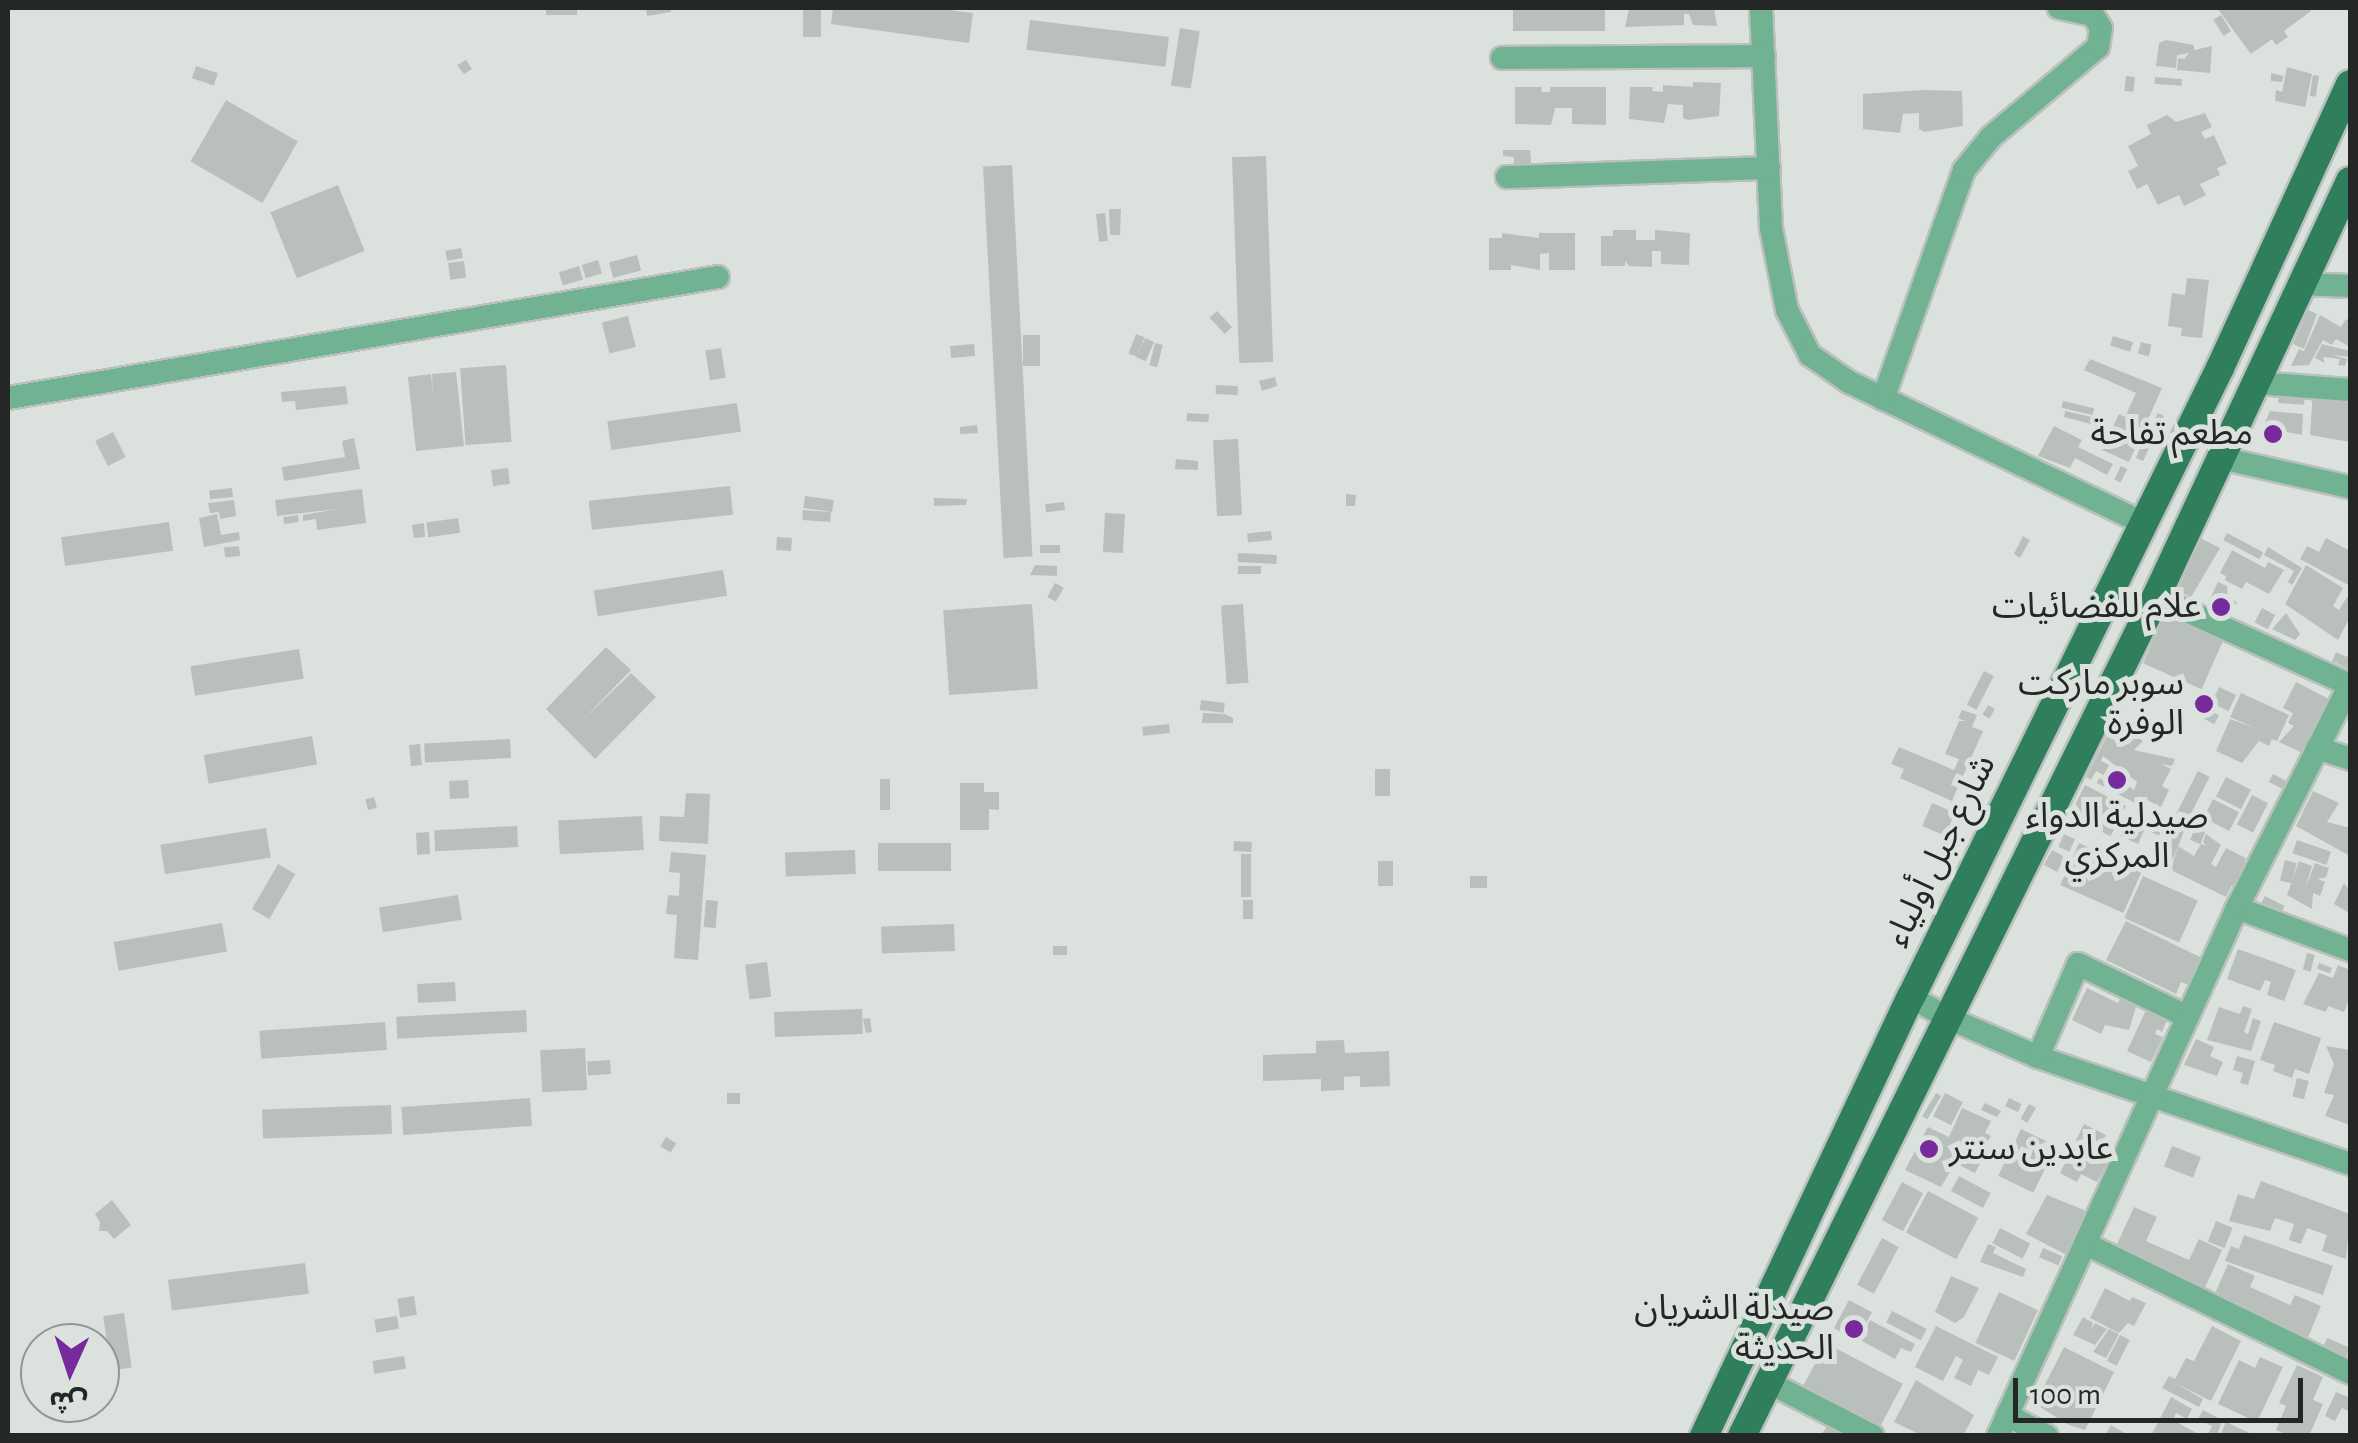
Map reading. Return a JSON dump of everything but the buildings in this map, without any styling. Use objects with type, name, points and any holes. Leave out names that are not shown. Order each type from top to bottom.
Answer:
[{"type":"main road","name":"شارع جبل أولياء","points":[[1704,1436],[1911,996],[2145,524],[2350,84]]},
{"type":"main road","points":[[1742,1436],[2156,596],[2350,181]]},
{"type":"street","points":[[1761,8],[1771,228],[1787,310],[1810,355],[1849,382],[2145,524]]},
{"type":"street","points":[[1883,399],[1964,170],[1990,137],[2098,47],[2102,28],[2093,15],[2059,8]]},
{"type":"street","points":[[1502,58],[1764,56]]},
{"type":"street","points":[[1507,177],[1769,168]]},
{"type":"street","points":[[8,398],[718,277]]},
{"type":"street","points":[[2300,284],[2350,286]]},
{"type":"street","points":[[2257,383],[2350,390]]},
{"type":"street","points":[[2220,458],[2350,487]]},
{"type":"street","points":[[2048,1436],[2002,1425],[2237,908],[2350,684],[2156,596]]},
{"type":"street","points":[[2317,748],[2350,759]]},
{"type":"street","points":[[2237,908],[2350,950]]},
{"type":"street","points":[[2038,1057],[2078,964],[2188,1017]]},
{"type":"street","points":[[1911,996],[1948,1018],[2038,1057],[2350,1164]]},
{"type":"street","points":[[2086,1244],[2350,1372]]},
{"type":"street","points":[[1766,1382],[1873,1436]]},
{"type":"place","name":"مطعم تفاحة","points":[[2273,434]]},
{"type":"place","name":"علام للفضائيات","points":[[2221,607]]},
{"type":"place","name":"سوبر ماركت الوفرة","points":[[2204,704]]},
{"type":"place","name":"صيدلية الدواء المركزي","points":[[2117,780]]},
{"type":"place","name":"عابدين سنتر","points":[[1929,1149]]},
{"type":"place","name":"صيدلة الشريان الحديثة","points":[[1854,1329]]}]
